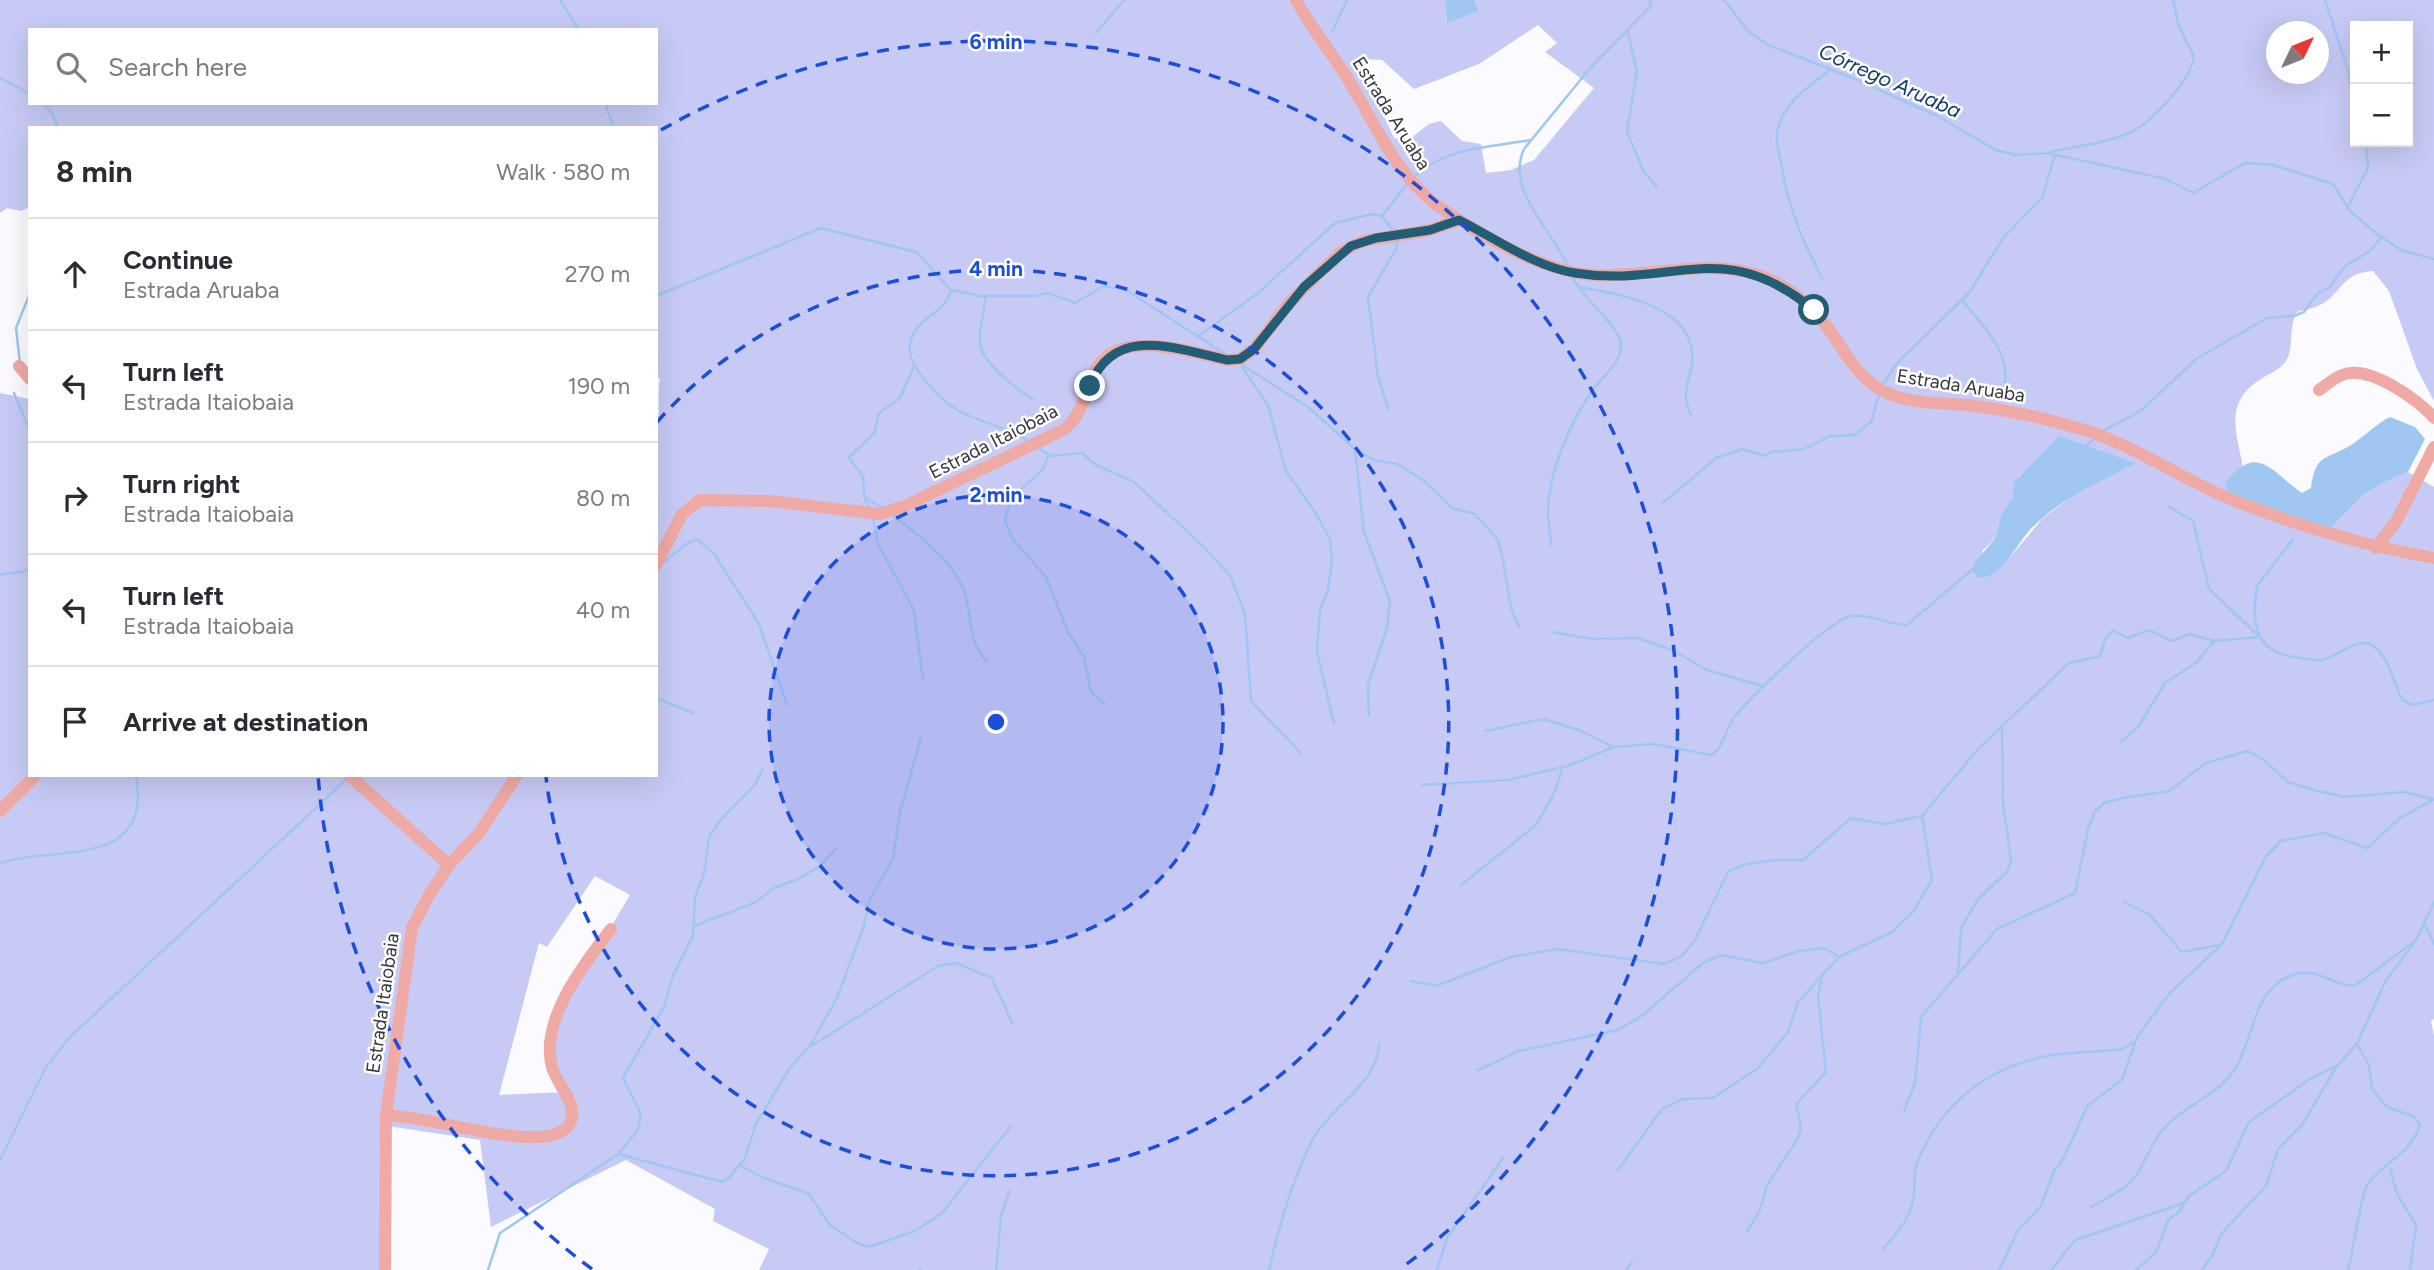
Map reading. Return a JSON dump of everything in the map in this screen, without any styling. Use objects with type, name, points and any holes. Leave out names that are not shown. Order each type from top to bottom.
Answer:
[{"type":"street","name":"Estrada Aruaba","points":[[1296,0],[1414,185],[1459,220],[1548,265],[1576,273],[1628,275],[1712,267],[1742,270],[1771,280],[1814,310],[1856,370],[1885,392],[1930,403],[2012,412],[2085,430],[2256,509],[2295,524],[2376,548],[2434,558]]},
{"type":"street","name":"Estrada Itaiobaia","points":[[658,561],[681,513],[700,500],[715,498],[790,502],[869,515],[905,506],[1065,429],[1081,412],[1096,368],[1116,350],[1147,345],[1227,360],[1240,359],[1254,349],[1289,303],[1341,252],[1363,241],[1430,230],[1459,220]]},
{"type":"street","points":[[19,366],[28,377]]},
{"type":"street","points":[[2319,390],[2343,374],[2359,372],[2393,386],[2425,407],[2434,418]]},
{"type":"street","points":[[2376,548],[2397,520],[2434,447]]},
{"type":"street","points":[[0,811],[34,777]]},
{"type":"street","points":[[351,777],[449,865]]},
{"type":"street","name":"Estrada Itaiobaia","points":[[385,1270],[386,1115],[412,928],[422,906],[449,865],[479,833],[516,777]]},
{"type":"street","points":[[386,1115],[422,1118],[492,1132],[539,1137],[566,1129],[572,1120],[572,1110],[552,1070],[550,1059],[553,1031],[579,970],[611,929]]},
{"type":"shaded area","points":[[0,0],[1445,0],[1447,22],[1479,11],[1474,0],[2434,0],[2434,401],[2417,369],[2389,291],[2373,271],[2362,272],[2348,280],[2326,302],[2297,312],[2285,362],[2249,388],[2242,397],[2237,407],[2236,429],[2243,467],[2235,472],[2346,509],[2387,479],[2408,472],[2434,487],[2434,1019],[2431,1021],[2434,1036],[2434,1270],[759,1270],[769,1249],[713,1221],[715,1209],[626,1160],[491,1227],[480,1140],[388,1126],[387,1270],[0,1270],[0,393],[28,399],[28,777],[658,777],[658,126],[28,126],[28,208],[21,211],[7,208],[0,213]],"holes":[[[1538,25],[1557,43],[1545,52],[1594,88],[1534,160],[1511,170],[1486,173],[1481,144],[1462,141],[1441,121],[1429,124],[1407,141],[1394,138],[1358,59],[1382,60],[1414,89],[1479,64]],[[2035,462],[2070,498],[2043,518],[2011,556],[1987,576],[1982,551],[1995,539],[1999,522],[2013,497],[2019,476]],[[595,876],[630,895],[608,932],[554,1008],[549,1059],[565,1092],[499,1095],[539,943],[547,947]]]},
{"type":"shaded area","points":[[1445,0],[1474,0],[1479,11],[1447,23]]},
{"type":"shaded area","points":[[2390,417],[2415,427],[2425,439],[2408,472],[2365,495],[2330,529],[2228,493],[2225,484],[2236,471],[2256,462],[2274,470],[2302,493],[2311,488],[2320,462],[2354,443]]},
{"type":"shaded area","points":[[2059,436],[2135,463],[2052,510],[2029,531],[2000,568],[1986,577],[1978,578],[1973,571],[1974,563],[1995,539],[2001,515],[2013,497],[2014,482]]},
{"type":"waterway","points":[[560,0],[578,28]]},
{"type":"waterway","points":[[1096,33],[1124,0]]},
{"type":"waterway","points":[[1333,30],[1347,0]]},
{"type":"waterway","points":[[1568,266],[1525,195],[1520,164],[1524,149],[1591,67],[1651,6],[1650,0]]},
{"type":"waterway","name":"Córrego Aruaba","points":[[1724,0],[1748,31],[1768,45],[1853,78],[1937,116],[1996,150],[2015,155],[2047,153],[2166,179],[2193,193],[2245,163],[2273,165],[2333,184],[2350,211],[2377,234],[2401,250],[2434,259]]},
{"type":"waterway","points":[[2050,152],[2101,142],[2131,132],[2149,119],[2178,89],[2194,57],[2179,27],[2173,0]]},
{"type":"waterway","points":[[2325,0],[2350,84]]},
{"type":"waterway","points":[[1628,33],[1637,71],[1627,132],[1644,172],[1657,187]]},
{"type":"waterway","points":[[1822,278],[1792,211],[1777,136],[1787,108],[1830,70]]},
{"type":"waterway","points":[[0,78],[28,93]]},
{"type":"waterway","points":[[45,105],[52,113],[57,126]]},
{"type":"waterway","points":[[606,105],[613,126]]},
{"type":"waterway","points":[[1415,176],[1427,166],[1455,154],[1531,140]]},
{"type":"waterway","points":[[2347,208],[2368,168],[2366,147]]},
{"type":"waterway","points":[[1882,386],[1897,363],[1969,293],[2003,238],[2042,198],[2055,155]]},
{"type":"waterway","points":[[1382,216],[1408,183]]},
{"type":"waterway","points":[[1200,335],[1258,293],[1335,223],[1372,214],[1382,216],[1394,232]]},
{"type":"waterway","points":[[658,295],[821,228],[916,252],[951,290],[980,296],[1034,296],[1048,293],[1075,303],[1104,286],[1126,290],[1225,354]]},
{"type":"waterway","points":[[2103,431],[2142,410],[2196,359],[2267,318],[2294,316],[2304,312],[2317,294],[2330,287],[2344,267],[2371,250],[2382,236]]},
{"type":"waterway","points":[[1388,409],[1378,376],[1368,297],[1396,249],[1397,241]]},
{"type":"waterway","points":[[1551,545],[1548,513],[1550,493],[1562,448],[1582,406],[1616,361],[1621,347],[1616,332],[1572,276]]},
{"type":"waterway","points":[[1578,287],[1613,293],[1652,306],[1669,315],[1682,328],[1690,344],[1692,363],[1686,389],[1691,415]]},
{"type":"waterway","points":[[951,290],[943,304],[914,333],[910,350],[915,366],[937,394],[961,412],[1029,441]]},
{"type":"waterway","points":[[986,296],[980,334],[983,353],[1002,376],[1034,400]]},
{"type":"waterway","points":[[20,363],[16,328],[28,298]]},
{"type":"waterway","points":[[1962,300],[1990,334],[2002,357],[2005,370],[2002,400]]},
{"type":"waterway","points":[[1239,363],[1308,407],[1355,449],[1374,460],[1397,464],[1423,480],[1452,508],[1475,514],[1497,539],[1501,549],[1511,608],[1519,627]]},
{"type":"waterway","points":[[869,510],[864,496],[863,477],[849,457],[874,434],[879,413],[900,398],[914,366]]},
{"type":"waterway","points":[[1242,367],[1268,405],[1286,471],[1330,539],[1332,560],[1328,591],[1320,609],[1317,652],[1334,723]]},
{"type":"waterway","points":[[14,393],[28,426]]},
{"type":"waterway","points":[[1663,503],[1716,458],[1743,449],[1764,456],[1772,452],[1804,449],[1830,436],[1854,435],[1871,422],[1879,395]]},
{"type":"waterway","points":[[2085,447],[2096,437]]},
{"type":"waterway","points":[[1037,447],[1051,456],[1082,453],[1096,465],[1134,482],[1204,547],[1231,577],[1245,614],[1251,701],[1301,753]]},
{"type":"waterway","points":[[1355,449],[1364,532],[1390,601],[1387,628],[1368,685],[1369,715]]},
{"type":"waterway","points":[[1049,455],[1043,469],[1011,499],[1005,520],[1012,538],[1046,577],[1068,632],[1084,657],[1091,692],[1105,704]]},
{"type":"waterway","points":[[866,498],[884,509]]},
{"type":"waterway","points":[[2169,507],[2193,521],[2209,589],[2259,636]]},
{"type":"waterway","points":[[892,515],[933,548],[952,569],[964,590],[976,645],[987,662]]},
{"type":"waterway","points":[[873,519],[878,544],[914,610],[923,680]]},
{"type":"waterway","points":[[665,561],[697,539],[715,555],[759,624],[787,705]]},
{"type":"waterway","points":[[2293,539],[2257,586],[2256,623],[2263,641],[2281,654],[2319,660],[2355,645],[2368,643],[2386,661],[2402,700],[2413,705],[2434,700]]},
{"type":"waterway","points":[[1486,731],[1543,719],[1579,730],[1613,747],[1653,744],[1711,755],[1716,752],[1732,720],[1745,705],[1790,661],[1838,622],[1857,616],[1907,625],[1974,568]]},
{"type":"waterway","points":[[0,575],[28,570]]},
{"type":"waterway","points":[[1411,981],[1436,986],[1511,957],[1556,949],[1664,964],[1682,956],[1695,940],[1728,872],[1754,863],[1803,860],[1851,818],[1885,824],[1922,816],[1978,749],[2069,663],[2100,656],[2105,639],[2113,630],[2128,638],[2149,630],[2172,641],[2190,634],[2214,641],[2259,637]]},
{"type":"waterway","points":[[1552,632],[1592,639],[1637,638],[1672,650],[1707,670],[1762,686]]},
{"type":"waterway","points":[[2121,742],[2138,727],[2165,683],[2197,662],[2214,641]]},
{"type":"waterway","points":[[658,699],[693,713]]},
{"type":"waterway","points":[[1958,973],[1961,929],[1979,898],[2007,872],[2011,861],[2003,803],[2002,725]]},
{"type":"waterway","points":[[618,1154],[722,1182],[729,1178],[745,1158],[756,1124],[789,1069],[810,1046],[837,998],[864,926],[869,901],[893,859],[900,812],[921,737]]},
{"type":"waterway","points":[[1422,785],[1508,780],[1571,765],[1613,747]]},
{"type":"waterway","points":[[1904,1111],[1915,1083],[1921,1017],[1997,929],[2075,893],[2088,829],[2095,811],[2104,803],[2169,791],[2206,763],[2248,751],[2264,760],[2288,782],[2314,790],[2346,797],[2404,792],[2434,799]]},
{"type":"waterway","points":[[1460,886],[1535,826],[1553,796],[1563,767]]},
{"type":"waterway","points":[[488,1270],[500,1233],[618,1154],[638,1130],[641,1114],[623,1078],[664,1007],[673,976],[693,936],[695,897],[704,874],[709,837],[722,818],[755,785],[763,768]]},
{"type":"waterway","points":[[0,863],[96,848],[115,840],[130,826],[137,805],[136,777]]},
{"type":"waterway","points":[[0,1160],[46,1067],[70,1037],[348,778]]},
{"type":"waterway","points":[[1999,1270],[2018,1230],[2041,1206],[2054,1171],[2064,1158],[2087,1106],[2122,1080],[2137,1037],[2169,994],[2222,944],[2267,855],[2281,841],[2324,833],[2367,848],[2400,818],[2434,799]]},
{"type":"waterway","points":[[1618,1170],[1662,1109],[1683,1099],[1713,1098],[1758,1068],[1788,1032],[1798,1002],[1839,957],[1892,932],[1913,912],[1932,880],[1922,816]]},
{"type":"waterway","points":[[694,926],[754,903],[774,888],[798,879],[820,866],[836,849]]},
{"type":"waterway","points":[[2124,902],[2150,915],[2182,952],[2219,945]]},
{"type":"waterway","points":[[2202,1270],[2212,1256],[2222,1233],[2266,1186],[2278,1149],[2302,1125],[2337,1066],[2357,1044],[2385,982],[2416,940],[2434,902]]},
{"type":"waterway","points":[[2425,924],[2434,944]]},
{"type":"waterway","points":[[2091,1207],[2132,1181],[2163,1129],[2218,1088],[2232,1073],[2260,1006],[2277,983],[2290,976],[2309,973],[2347,985],[2356,985],[2416,940]]},
{"type":"waterway","points":[[1478,1070],[1519,1051],[1618,1030],[1643,1015],[1703,963],[1721,955],[1763,963],[1800,951],[1824,948],[1839,957]]},
{"type":"waterway","points":[[813,1045],[938,966],[956,963],[992,978],[1012,1023]]},
{"type":"waterway","points":[[1747,1232],[1760,1210],[1767,1185],[1798,1138],[1801,1127],[1796,1104],[1826,1072],[1818,996],[1821,981]]},
{"type":"waterway","points":[[1883,1249],[1903,1224],[1913,1203],[1916,1167],[1926,1143],[1951,1108],[1966,1094],[1982,1081],[2021,1063],[2052,1055],[2122,1049],[2133,1043]]},
{"type":"waterway","points":[[1269,1270],[1287,1204],[1312,1141],[1370,1072],[1379,1044]]},
{"type":"waterway","points":[[2348,1270],[2367,1185],[2411,1143],[2420,1124],[2413,1116],[2387,1107],[2372,1089],[2369,1065],[2357,1044]]},
{"type":"waterway","points":[[2136,1270],[2156,1252],[2169,1219],[2180,1211],[2189,1196],[2226,1171],[2249,1122],[2307,1081],[2334,1067]]},
{"type":"waterway","points":[[740,1165],[761,1177],[808,1193],[830,1225],[859,1244],[869,1247],[915,1231],[942,1213],[1011,1126]]},
{"type":"waterway","points":[[1437,1270],[1447,1238],[1503,1158]]},
{"type":"waterway","points":[[2390,1168],[2397,1194],[2416,1225],[2410,1270]]},
{"type":"waterway","points":[[996,1270],[1001,1216],[1009,1191]]},
{"type":"waterway","points":[[2051,1270],[2075,1240],[2184,1203]]},
{"type":"waterway","points":[[1626,1270],[1632,1262]]},
{"type":"route","points":[[1090,386],[1096,368],[1106,357],[1116,350],[1130,346],[1147,345],[1227,360],[1240,359],[1254,349],[1289,303],[1341,252],[1363,241],[1430,230],[1459,220],[1563,271],[1628,275],[1685,268],[1742,270],[1771,280],[1814,310]]}]
